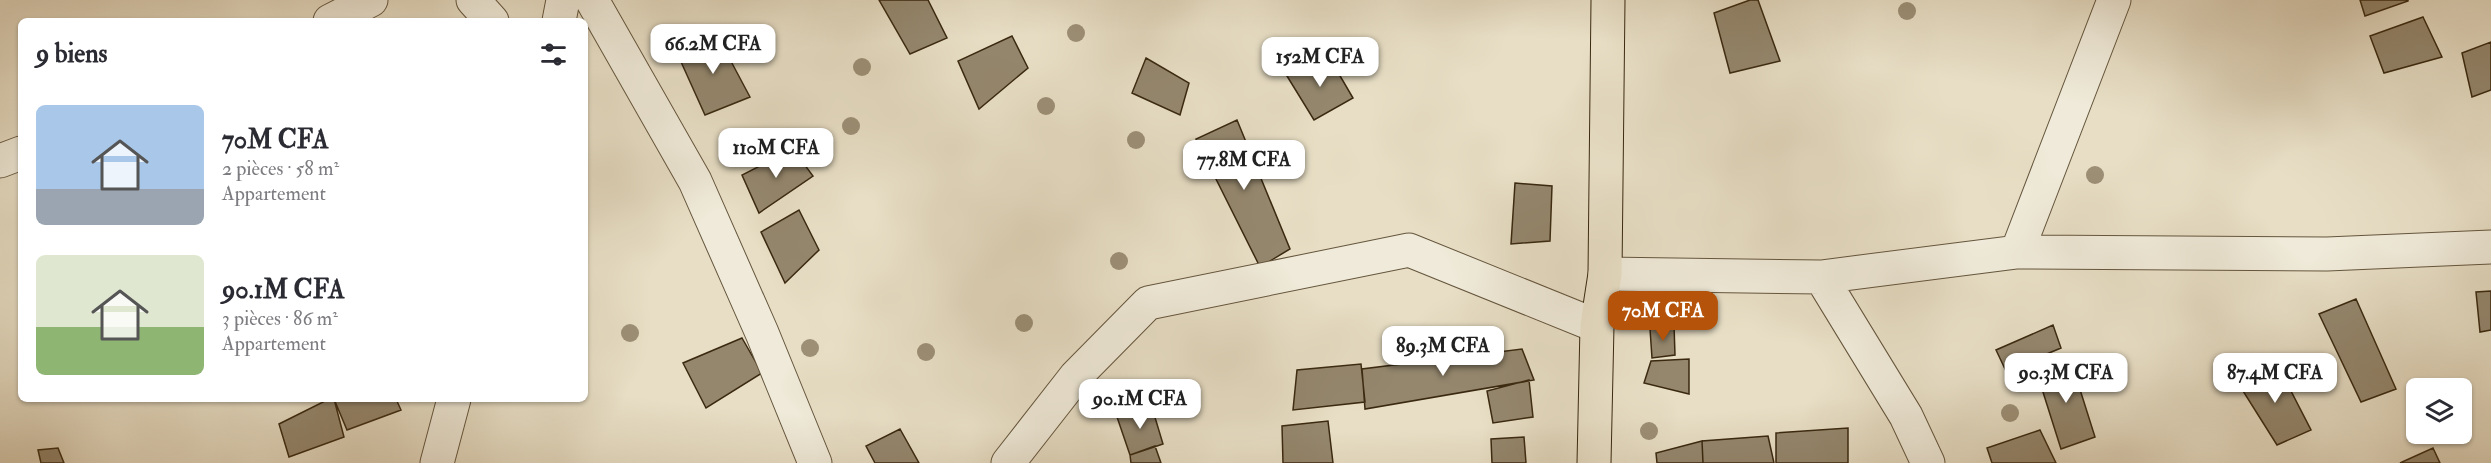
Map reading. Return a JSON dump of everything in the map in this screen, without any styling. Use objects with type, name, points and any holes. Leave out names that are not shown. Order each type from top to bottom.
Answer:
[{"type":"main road","points":[[1594,463],[1597,326],[1605,274],[1608,0]]},
{"type":"street","points":[[336,18],[370,0]]},
{"type":"street","points":[[473,0],[489,18]]},
{"type":"street","points":[[560,18],[563,0]]},
{"type":"street","points":[[592,0],[695,181],[762,333],[815,463]]},
{"type":"street","points":[[2016,252],[2114,0]]},
{"type":"street","points":[[0,161],[18,154]]},
{"type":"street","points":[[1605,274],[1821,277],[2016,252],[2327,254],[2491,247]]},
{"type":"street","points":[[1008,463],[1076,376],[1148,303],[1409,250],[1597,326]]},
{"type":"street","points":[[1821,277],[1906,416],[1928,463]]},
{"type":"street","points":[[437,463],[453,402]]},
{"type":"building","points":[[879,0],[928,0],[947,38],[910,54]]},
{"type":"building","points":[[1750,0],[1758,0],[1780,61],[1730,73],[1714,13]]},
{"type":"building","points":[[2360,0],[2408,0],[2408,1],[2365,16]]},
{"type":"building","points":[[2423,17],[2442,57],[2384,73],[2370,36]]},
{"type":"building","points":[[717,35],[750,97],[705,115],[677,53]]},
{"type":"building","points":[[1012,36],[1028,68],[979,109],[958,61]]},
{"type":"building","points":[[2491,42],[2491,90],[2472,97],[2462,53]]},
{"type":"building","points":[[1329,57],[1353,98],[1314,120],[1287,76]]},
{"type":"building","points":[[1146,58],[1189,83],[1180,115],[1132,93]]},
{"type":"building","points":[[1237,120],[1290,249],[1260,267],[1196,139]]},
{"type":"building","points":[[793,149],[813,176],[759,213],[742,175]]},
{"type":"building","points":[[1515,183],[1552,186],[1550,241],[1511,244]]},
{"type":"building","points":[[799,210],[819,250],[785,283],[761,232]]},
{"type":"building","points":[[2491,291],[2491,330],[2480,332],[2476,292]]},
{"type":"building","points":[[2356,299],[2396,389],[2361,402],[2319,314]]},
{"type":"building","points":[[1674,325],[1675,355],[1652,358],[1650,329]]},
{"type":"building","points":[[2053,325],[2061,348],[2006,371],[1996,350]]},
{"type":"building","points":[[742,338],[762,373],[706,408],[683,363]]},
{"type":"building","points":[[1522,349],[1534,380],[1365,409],[1362,369]]},
{"type":"building","points":[[1689,359],[1689,394],[1644,383],[1651,361]]},
{"type":"building","points":[[2071,361],[2095,437],[2061,449],[2036,370]]},
{"type":"building","points":[[2276,362],[2311,430],[2277,445],[2238,383]]},
{"type":"building","points":[[1361,364],[1365,402],[1293,410],[1297,370]]},
{"type":"building","points":[[1529,380],[1533,417],[1493,423],[1487,391]]},
{"type":"building","points":[[323,402],[335,402],[344,437],[289,457],[279,424]]},
{"type":"building","points":[[335,402],[397,402],[401,410],[347,430]]},
{"type":"building","points":[[1151,404],[1163,444],[1130,455],[1117,417]]},
{"type":"building","points":[[1328,421],[1333,463],[1283,463],[1282,426]]},
{"type":"building","points":[[1848,428],[1848,463],[1776,463],[1776,433]]},
{"type":"building","points":[[900,429],[919,463],[875,463],[866,446]]},
{"type":"building","points":[[2040,430],[2056,463],[1992,463],[1987,448]]},
{"type":"building","points":[[1768,436],[1774,463],[1703,463],[1702,441]]},
{"type":"building","points":[[1524,437],[1526,463],[1492,463],[1491,439]]},
{"type":"building","points":[[1702,441],[1703,463],[1657,463],[1656,453]]},
{"type":"building","points":[[1155,446],[1161,463],[1131,463],[1130,455]]},
{"type":"building","points":[[58,448],[64,463],[41,463],[38,450]]},
{"type":"building","points":[[2433,448],[2440,463],[2400,463]]}]
